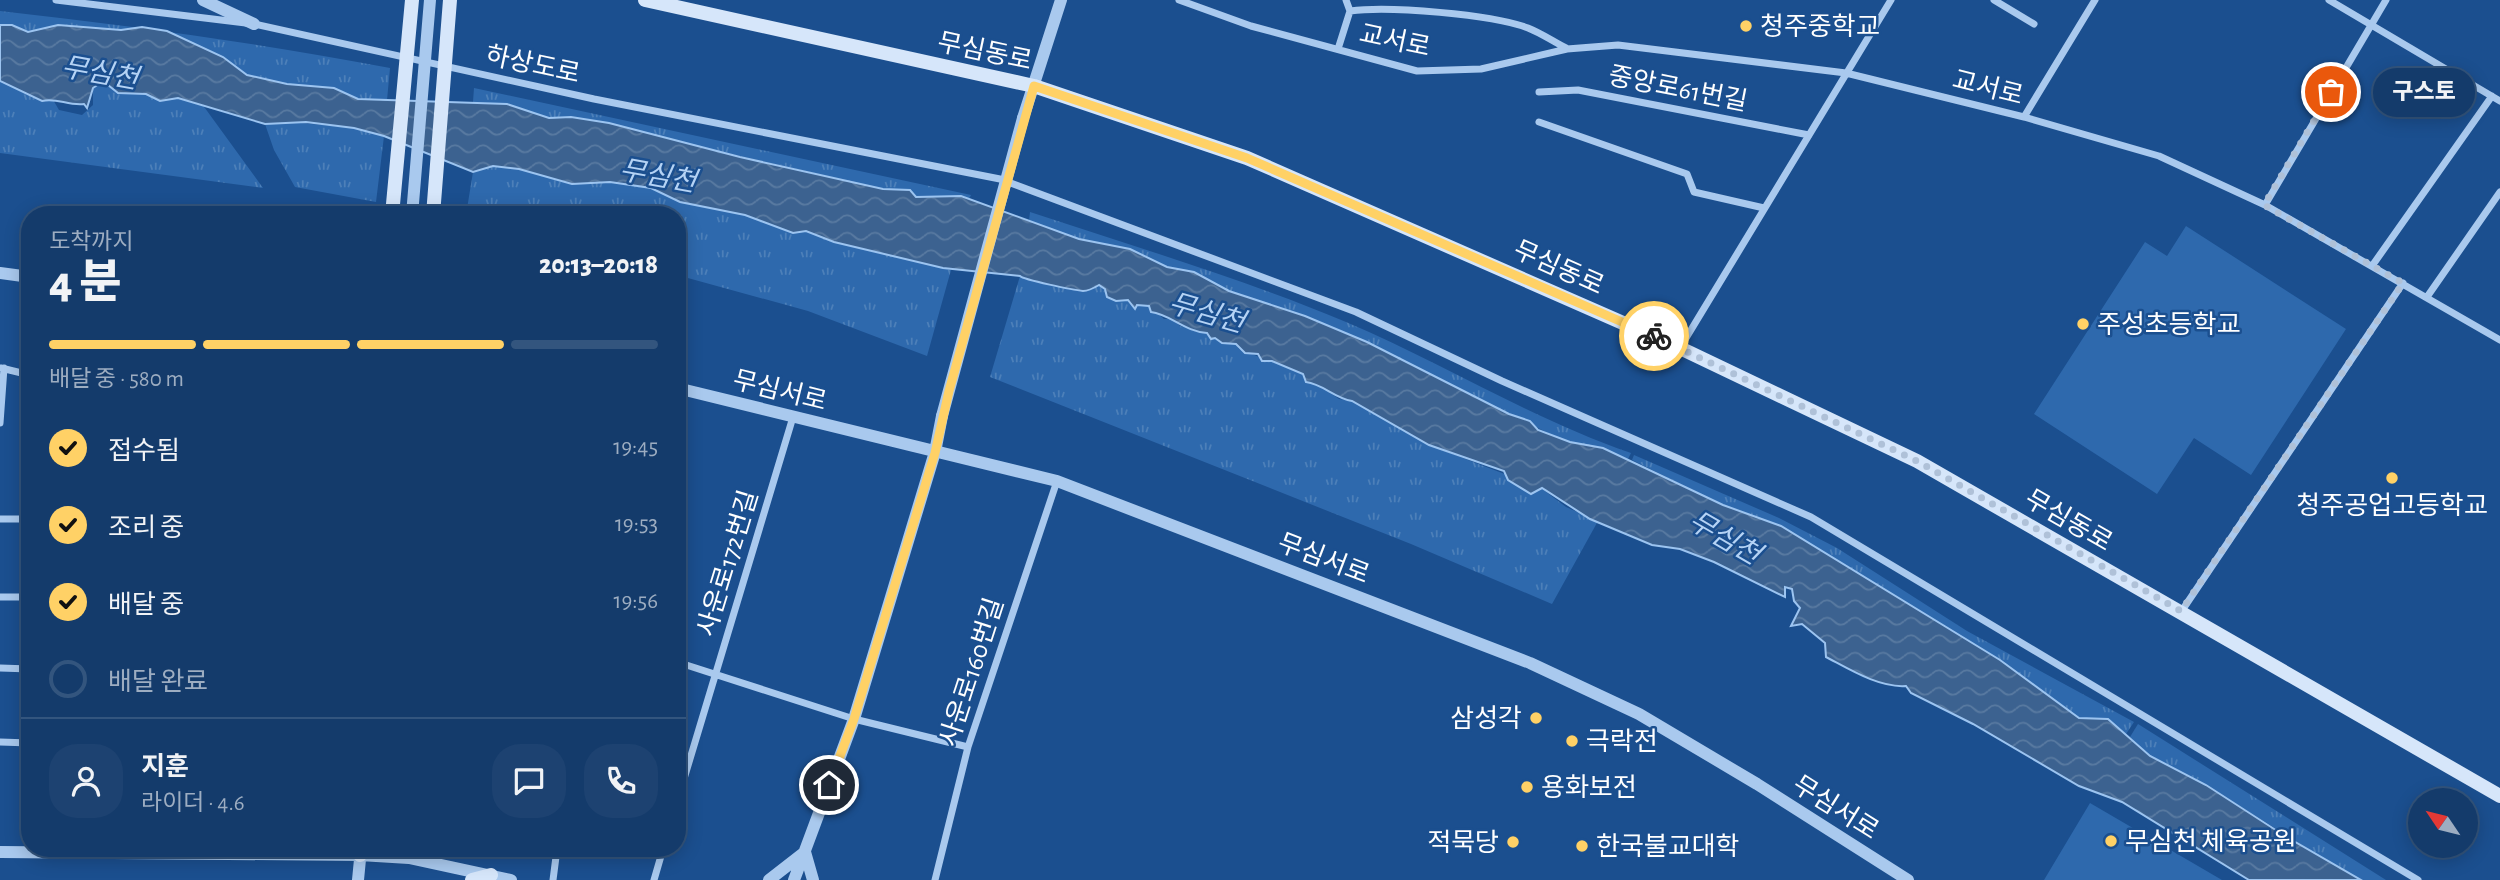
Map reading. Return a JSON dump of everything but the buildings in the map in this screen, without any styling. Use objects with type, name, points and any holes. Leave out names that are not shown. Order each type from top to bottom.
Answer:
[{"type":"main road","points":[[394,206],[412,0]]},
{"type":"main road","points":[[434,206],[450,0]]},
{"type":"main road","name":"무심동로","points":[[645,0],[1034,86],[1247,158],[1680,348],[1917,461],[2500,796]]},
{"type":"main road","points":[[472,880],[491,875]]},
{"type":"street","name":"하상도로","points":[[56,0],[254,24],[594,99],[1000,179],[1356,312],[1502,381],[1811,517],[2418,880]]},
{"type":"street","points":[[204,0],[254,24]]},
{"type":"street","points":[[413,206],[430,0]]},
{"type":"street","points":[[794,880],[854,719],[935,453],[942,416],[1023,118],[1061,0]]},
{"type":"street","name":"교서로","points":[[1178,0],[1251,26],[1417,71],[1480,69],[1567,49],[1618,45],[1846,73],[2024,117],[2159,156],[2264,205],[2500,340]]},
{"type":"street","name":"교서로","points":[[1338,49],[1350,11],[1346,0]]},
{"type":"street","points":[[1680,348],[1891,0]]},
{"type":"street","points":[[1994,0],[2034,24]]},
{"type":"street","points":[[2024,117],[2095,0]]},
{"type":"street","points":[[2329,0],[2500,101]]},
{"type":"street","points":[[2264,205],[2386,0]]},
{"type":"street","name":"교서로","points":[[1350,11],[1375,8],[1467,17],[1527,27],[1567,49]]},
{"type":"street","name":"중앙로61번길","points":[[1539,92],[1578,90],[1809,135]]},
{"type":"street","points":[[2372,266],[2492,96]]},
{"type":"street","points":[[1539,122],[1687,174],[1695,192],[1764,208]]},
{"type":"street","points":[[2427,297],[2500,192]]},
{"type":"street","points":[[0,273],[21,276]]},
{"type":"street","points":[[2181,611],[2403,283]]},
{"type":"street","points":[[0,423],[2,368],[21,373]]},
{"type":"street","name":"무심서로","points":[[686,390],[1057,481],[1517,658],[1639,714],[1757,784],[1908,880]]},
{"type":"street","name":"사운로172번길","points":[[686,772],[793,417]]},
{"type":"street","name":"사운로160번길","points":[[935,880],[968,747],[1057,481]]},
{"type":"street","points":[[0,519],[21,519]]},
{"type":"street","points":[[0,597],[21,597]]},
{"type":"street","points":[[686,665],[854,719],[968,747]]},
{"type":"street","points":[[0,668],[21,669]]},
{"type":"street","points":[[0,742],[21,743]]},
{"type":"street","points":[[0,852],[21,851]]},
{"type":"street","points":[[769,880],[805,852]]},
{"type":"street","points":[[805,852],[813,880]]},
{"type":"street","points":[[358,880],[360,857]]},
{"type":"street","points":[[404,857],[511,880]]},
{"type":"street","points":[[553,880],[556,857]]},
{"type":"street","points":[[654,880],[661,857]]},
{"type":"green space","points":[[0,11],[137,28],[121,30],[58,25],[28,32],[12,25],[0,25]]},
{"type":"green space","points":[[170,32],[390,68],[387,100],[358,99],[334,88],[287,84],[247,75],[223,57]]},
{"type":"green space","points":[[0,81],[41,101],[52,98],[59,110],[82,115],[93,105],[93,88],[103,81],[118,93],[146,94],[160,101],[177,98],[202,104],[263,188],[0,153]]},
{"type":"green space","points":[[474,88],[971,195],[969,199],[949,196],[916,197],[910,190],[883,189],[571,117],[549,118],[507,104],[473,102]]},
{"type":"green space","points":[[280,121],[354,128],[384,136],[376,202],[295,187],[274,150],[265,124]]},
{"type":"green space","points":[[493,166],[519,169],[572,184],[610,182],[651,188],[680,202],[745,215],[793,233],[806,231],[834,242],[951,270],[927,356],[808,311],[686,277],[686,206],[467,206],[473,172]]},
{"type":"green space","points":[[1030,212],[1307,306],[1382,338],[1558,424],[1631,453],[1628,459],[1561,439],[1367,342],[1305,316],[1229,291],[1194,272],[1167,267],[1130,249],[1079,239],[1029,221]]},
{"type":"green space","points":[[2186,226],[2346,329],[2251,475],[2194,438],[2157,494],[2034,414],[2145,242],[2167,256]]},
{"type":"green space","points":[[1020,276],[1083,291],[1099,285],[1128,300],[1135,308],[1137,304],[1149,306],[1164,319],[1173,319],[1180,326],[1207,333],[1222,343],[1236,344],[1239,349],[1303,374],[1339,399],[1352,401],[1429,445],[1541,488],[1566,507],[1598,521],[1552,604],[1411,544],[990,377]]},
{"type":"green space","points":[[1634,455],[1779,518],[1837,548],[1967,631],[2134,722],[2126,734],[2108,719],[2079,718],[2000,660],[1781,526],[1723,505],[1632,460]]},
{"type":"green space","points":[[2138,724],[2386,880],[2361,880],[2345,872],[2206,785],[2150,756],[2130,737]]},
{"type":"green space","name":"무심천 체육공원","points":[[2090,803],[2222,880],[2044,880]]},
{"type":"water","name":"무심천","points":[[0,25],[12,25],[28,32],[58,25],[121,30],[142,27],[167,31],[223,57],[247,75],[287,84],[334,88],[358,99],[507,104],[549,118],[571,117],[609,123],[740,157],[883,189],[910,190],[916,197],[961,196],[1079,239],[1130,249],[1167,267],[1194,272],[1229,291],[1305,316],[1367,342],[1509,414],[1530,421],[1538,430],[1570,442],[1603,448],[1723,505],[1781,526],[2000,660],[2079,718],[2108,719],[2150,756],[2206,785],[2285,836],[2361,880],[2249,880],[2122,802],[2079,786],[1973,724],[1911,693],[1906,686],[1875,681],[1826,657],[1825,643],[1802,624],[1791,626],[1800,608],[1794,601],[1792,589],[1785,587],[1785,597],[1714,562],[1680,549],[1652,545],[1590,519],[1542,488],[1531,494],[1508,480],[1504,471],[1429,445],[1352,401],[1306,382],[1303,374],[1272,361],[1262,361],[1258,354],[1245,353],[1236,344],[1211,339],[1207,333],[1192,330],[1151,312],[1149,306],[1137,305],[1135,309],[1128,300],[1116,301],[1107,297],[1105,289],[1099,285],[1083,291],[1020,276],[943,268],[834,242],[806,231],[793,233],[745,215],[680,202],[651,188],[610,182],[572,184],[519,169],[493,166],[473,172],[384,136],[354,128],[306,122],[265,124],[178,98],[160,101],[146,94],[118,93],[103,81],[93,88],[87,108],[84,104],[42,101],[0,81]]},
{"type":"way so far","points":[[1654,336],[1917,461],[2181,611],[2403,283],[2264,205],[2331,92]]},
{"type":"place","name":"청주중학교","points":[[1746,26]]},
{"type":"place","name":"구스토","points":[[2331,92]]},
{"type":"place","name":"주성초등학교","points":[[2083,324]]},
{"type":"place","name":"청주공업고등학교","points":[[2392,478]]},
{"type":"place","name":"삼성각","points":[[1536,718]]},
{"type":"place","name":"극락전","points":[[1572,741]]},
{"type":"place","name":"용화보전","points":[[1527,787]]},
{"type":"place","name":"무심천 체육공원","points":[[2111,841]]},
{"type":"place","name":"적묵당","points":[[1513,842]]},
{"type":"place","name":"한국불교대학","points":[[1582,846]]},
{"type":"route","points":[[829,785],[854,719],[935,453],[942,416],[1034,86],[1247,158],[1654,336]]}]
